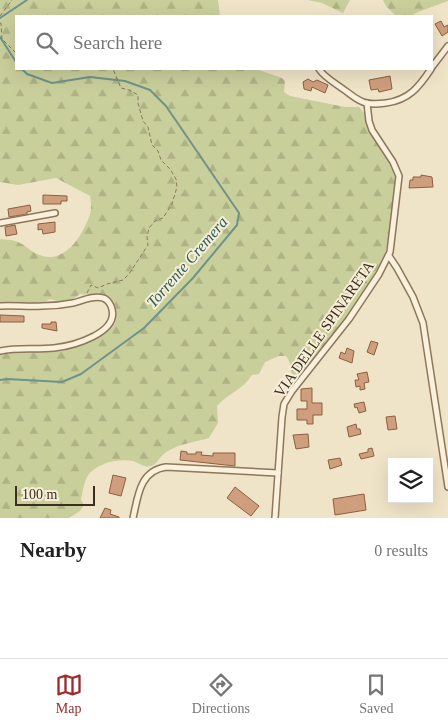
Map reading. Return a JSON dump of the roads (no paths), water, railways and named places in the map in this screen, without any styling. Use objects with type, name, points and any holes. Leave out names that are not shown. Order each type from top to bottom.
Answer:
[{"type":"street","points":[[433,65],[448,46]]},
{"type":"street","points":[[320,70],[367,104],[403,99],[417,89],[430,70]]},
{"type":"street","name":"VIA DELLE SPINARETA","points":[[275,518],[282,412],[285,401],[349,319],[379,274],[389,256],[392,244],[399,178],[396,167],[372,130],[368,118],[367,104]]},
{"type":"street","points":[[0,223],[55,214]]},
{"type":"street","points":[[389,256],[413,297],[424,327],[448,487]]},
{"type":"street","points":[[0,306],[44,306],[102,298],[110,304],[112,312],[111,320],[105,328],[96,335],[78,343],[57,348],[0,351]]},
{"type":"street","points":[[134,518],[143,481],[150,473],[158,469],[166,467],[278,473]]},
{"type":"waterway","name":"Torrente Cremera","points":[[0,18],[27,0]]},
{"type":"waterway","name":"Torrente Cremera","points":[[0,37],[15,60]]},
{"type":"waterway","name":"Torrente Cremera","points":[[0,380],[62,382],[81,374],[144,328],[193,278],[237,225],[239,213],[166,106],[150,90],[125,81],[90,77],[52,83],[27,74],[23,70]]}]
